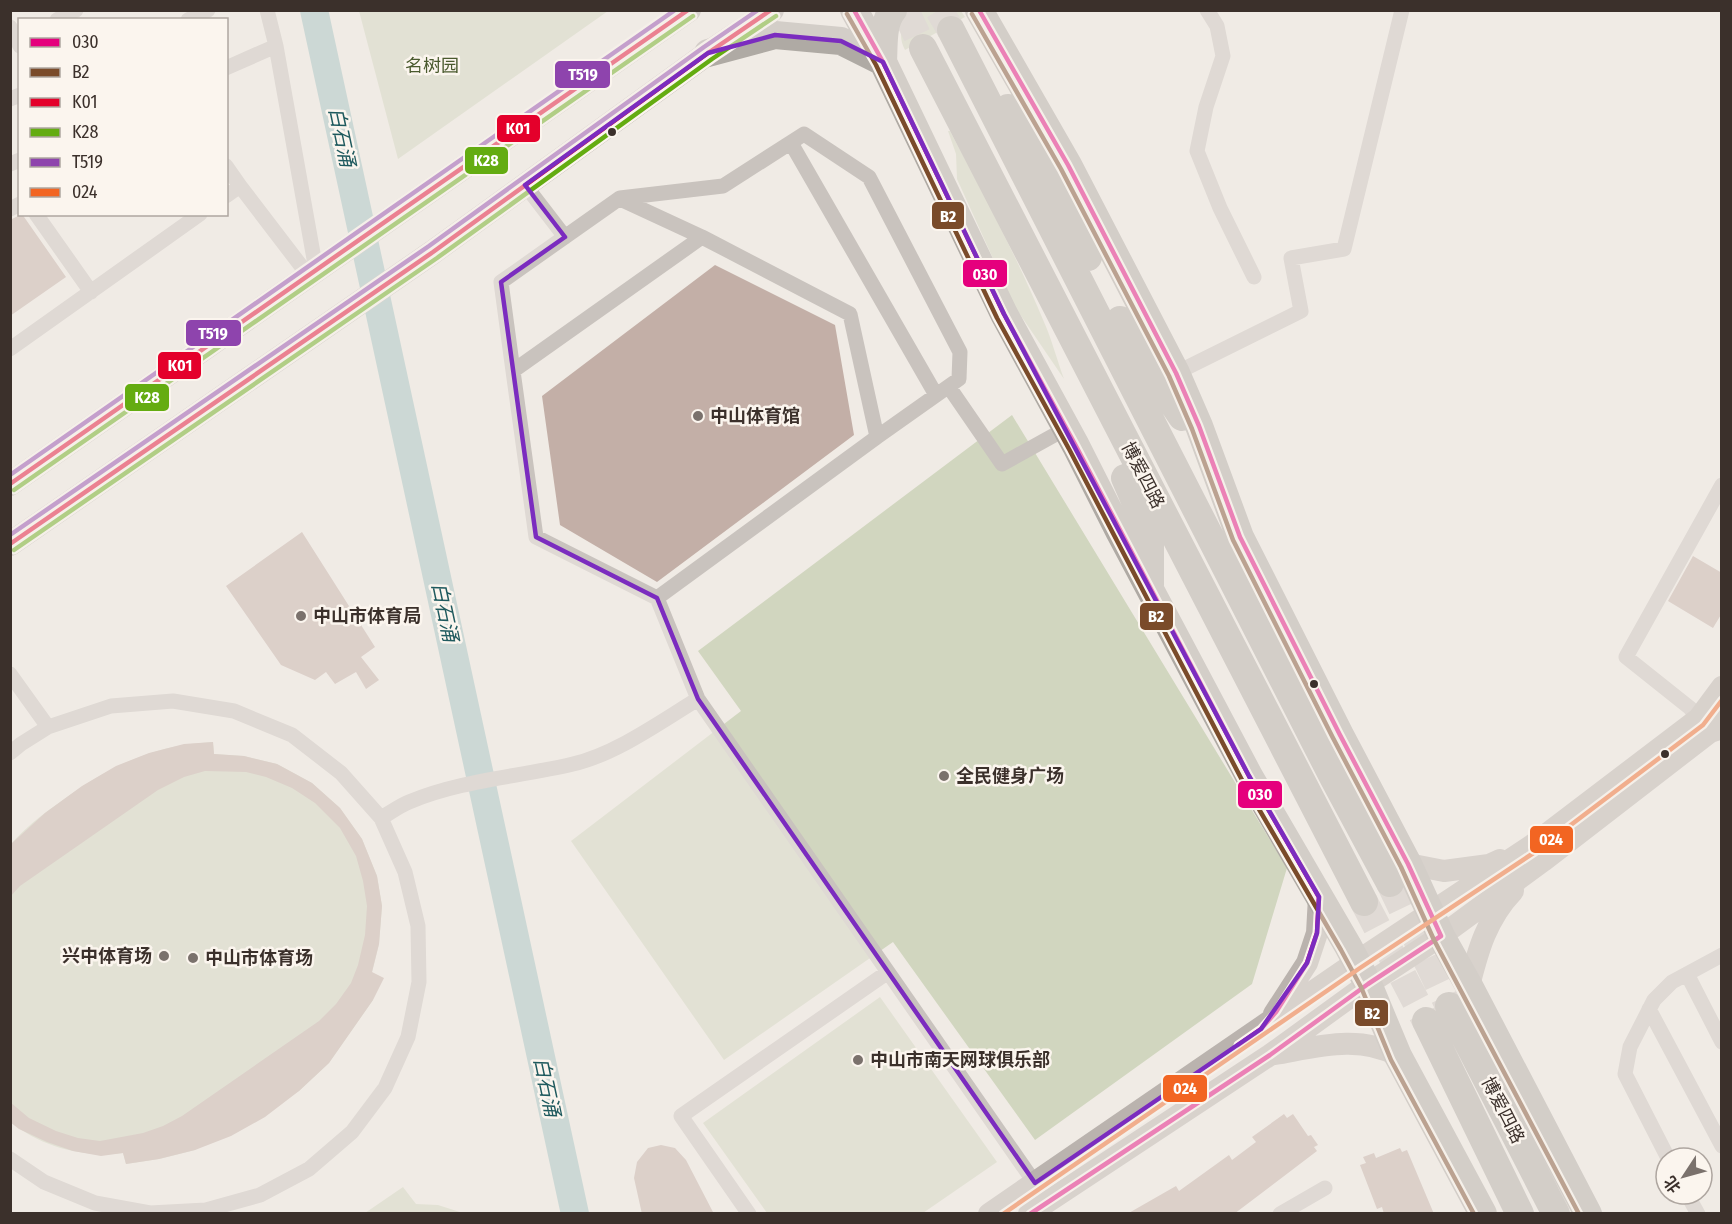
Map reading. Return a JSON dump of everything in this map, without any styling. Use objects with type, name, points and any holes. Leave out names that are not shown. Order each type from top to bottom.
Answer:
[{"type":"highway","points":[[854,10],[884,62],[1004,314],[1249,776],[1362,973],[1398,1056],[1483,1214]]},
{"type":"highway","points":[[884,62],[885,30],[893,10]]},
{"type":"highway","points":[[979,10],[1068,165],[1176,373],[1199,426],[1240,537]]},
{"type":"highway","name":"博爱四路","points":[[951,30],[1334,779],[1399,873]]},
{"type":"highway","points":[[708,53],[775,35],[841,41],[884,62]]},
{"type":"highway","name":"博爱四路","points":[[924,48],[1364,902]]},
{"type":"highway","points":[[980,87],[998,98],[1016,118],[1041,159],[1129,339],[1158,384],[1177,406],[1194,438],[1224,512],[1240,537],[1340,735],[1399,873],[1436,925],[1588,1214]]},
{"type":"highway","points":[[1108,407],[1109,444],[1150,535],[1150,591]]},
{"type":"highway","name":"博爱四路","points":[[1449,1006],[1556,1214]]},
{"type":"highway","name":"博爱四路","points":[[1426,1021],[1520,1214]]},
{"type":"main road","points":[[10,484],[689,10]]},
{"type":"main road","points":[[10,544],[416,264],[708,53],[744,20],[772,10]]},
{"type":"street","points":[[61,18],[76,10]]},
{"type":"street","points":[[192,18],[207,10]]},
{"type":"street","points":[[267,10],[276,46],[312,272]]},
{"type":"street","points":[[1207,10],[1217,26],[1223,56],[1206,107],[1197,151],[1220,208],[1254,277]]},
{"type":"street","points":[[1176,373],[1301,311],[1291,258],[1344,249],[1402,10]]},
{"type":"street","points":[[228,67],[276,46]]},
{"type":"street","points":[[657,598],[959,379],[960,352],[869,177],[804,134],[723,186],[620,198],[501,282],[536,537],[657,598],[698,699],[1041,1192]]},
{"type":"street","points":[[791,143],[942,391],[1002,464],[1067,429]]},
{"type":"street","points":[[228,169],[312,272]]},
{"type":"street","points":[[525,185],[565,237]]},
{"type":"street","points":[[228,195],[240,186]]},
{"type":"street","points":[[620,198],[702,237],[850,314],[877,437]]},
{"type":"street","points":[[37,216],[91,292]]},
{"type":"street","points":[[10,349],[197,216]]},
{"type":"street","points":[[513,371],[702,237]]},
{"type":"street","points":[[1709,732],[1690,708],[1626,657],[1722,485]]},
{"type":"street","points":[[10,674],[48,727]]},
{"type":"street","points":[[1709,732],[1722,687]]},
{"type":"street","points":[[381,818],[407,802],[459,787],[575,764],[624,744],[698,699]]},
{"type":"street","points":[[10,753],[48,727],[111,706],[173,701],[234,711],[292,735],[341,773],[381,818],[405,872],[418,926],[419,982],[408,1037],[385,1088],[351,1132],[309,1169],[260,1195],[206,1210],[150,1213],[95,1203],[44,1182],[10,1159]]},
{"type":"street","points":[[1029,1214],[1041,1192],[1261,1029],[1362,973],[1436,925],[1709,732],[1722,709]]},
{"type":"street","points":[[1399,873],[1444,871],[1489,865],[1537,853]]},
{"type":"street","points":[[1469,986],[1479,945],[1502,902],[1537,853]]},
{"type":"street","points":[[1261,1029],[1276,1012],[1307,963],[1317,933],[1319,897]]},
{"type":"street","points":[[1662,1146],[1625,1074],[1630,1047],[1654,1000],[1672,982],[1722,955]]},
{"type":"street","points":[[749,1214],[681,1116],[888,972]]},
{"type":"street","points":[[989,1214],[1041,1192],[1270,1054],[1362,973]]},
{"type":"street","points":[[1687,974],[1722,1042]]},
{"type":"street","points":[[1649,1009],[1722,1146]]},
{"type":"street","points":[[1270,1054],[1352,1043],[1376,1046],[1398,1056]]},
{"type":"street","points":[[1280,1214],[1325,1188]]},
{"type":"highlighted area","points":[[775,35],[841,41],[883,62],[1004,314],[1249,776],[1319,897],[1317,933],[1307,963],[1261,1029],[1035,1183],[698,699],[657,598],[536,537],[501,282],[565,237],[525,185],[708,53]]},
{"type":"green space","name":"名树园","points":[[359,10],[608,11],[398,159]]},
{"type":"green space","points":[[912,11],[961,11],[965,17],[905,50],[901,34]]},
{"type":"green space","points":[[948,131],[975,178],[1023,273],[1047,329],[1064,379],[1015,307],[957,179],[956,154]]},
{"type":"green space","name":"全民健身广场","points":[[1012,415],[1287,868],[1252,984],[1035,1140],[893,942],[724,1060],[571,841],[741,711],[698,651]]},
{"type":"green space","name":"中山市体育场","points":[[213,742],[214,754],[244,756],[277,764],[312,783],[340,808],[362,839],[377,876],[382,906],[379,944],[372,972],[373,1000],[329,1063],[299,1091],[195,1150],[126,1164],[123,1153],[93,1154],[49,1144],[11,1122],[10,845],[44,814],[111,770],[149,753]]},
{"type":"green space","name":"中山市南天网球俱乐部","points":[[880,997],[997,1162],[923,1213],[767,1213],[703,1123]]},
{"type":"green space","points":[[403,1187],[416,1204],[438,1205],[463,1213],[365,1213]]},
{"type":"building","points":[[23,216],[66,277],[10,316],[10,220]]},
{"type":"building","name":"中山体育馆","points":[[715,265],[835,325],[854,435],[657,582],[560,525],[542,396]]},
{"type":"building","name":"中山市体育局","points":[[302,532],[375,647],[361,657],[379,680],[366,689],[356,672],[335,684],[326,672],[315,680],[281,665],[226,586]]},
{"type":"building","points":[[1693,556],[1722,573],[1722,613],[1713,628],[1668,601]]},
{"type":"building","points":[[213,742],[214,754],[244,756],[277,764],[312,783],[340,808],[362,839],[377,876],[382,906],[379,944],[372,972],[384,978],[373,1000],[329,1063],[299,1091],[265,1117],[231,1136],[195,1150],[126,1164],[123,1153],[101,1156],[73,1151],[47,1142],[19,1129],[10,1122],[10,1102],[29,1118],[56,1131],[78,1138],[100,1141],[143,1133],[182,1116],[319,1021],[336,1004],[351,983],[365,935],[367,906],[356,856],[340,828],[315,803],[292,788],[266,777],[246,772],[205,771],[184,777],[158,790],[20,886],[10,897],[10,845],[45,813],[82,786],[116,766],[149,753],[184,744]]},
{"type":"building","points":[[1284,1114],[1287,1118],[1293,1114],[1308,1136],[1311,1135],[1318,1145],[1314,1147],[1317,1151],[1234,1214],[1127,1214],[1176,1186],[1179,1191],[1229,1155],[1232,1160],[1256,1142],[1252,1137]]},
{"type":"building","points":[[661,1145],[675,1148],[686,1160],[714,1214],[642,1214],[634,1178],[637,1162],[648,1148]]},
{"type":"building","points":[[1400,1148],[1402,1152],[1407,1150],[1434,1214],[1384,1214],[1382,1207],[1377,1209],[1360,1165],[1366,1163],[1363,1157],[1374,1153],[1376,1158]]},
{"type":"waterway","name":"白石涌","points":[[314,10],[575,1214]]},
{"type":"tunnel","points":[[905,10],[923,48]]},
{"type":"tunnel","points":[[939,10],[951,30]]},
{"type":"tunnel","points":[[1390,883],[1449,1006]]},
{"type":"tunnel","points":[[1364,902],[1426,1021]]},
{"type":"transit line","name":"T519","points":[[10,475],[675,10]]},
{"type":"transit line","name":"K01","points":[[10,484],[688,10]]},
{"type":"transit line","name":"T519","points":[[10,535],[429,246],[758,10]]},
{"type":"transit line","name":"K01","points":[[10,544],[433,252],[771,10]]},
{"type":"transit line","name":"030","points":[[854,10],[883,62],[1004,314],[1249,776],[1319,897],[1317,933],[1307,963],[1276,1012],[1261,1029],[1238,1045]]},
{"type":"transit line","name":"030","points":[[979,10],[1068,165],[1176,373],[1199,426],[1240,537],[1408,864],[1441,936],[1368,984],[1270,1055],[1030,1214]]},
{"type":"transit line","name":"B2","points":[[847,14],[876,65],[997,318],[1069,449],[1242,780],[1361,987],[1391,1060],[1474,1214]]},
{"type":"transit line","name":"B2","points":[[972,14],[1061,169],[1169,376],[1192,429],[1233,540],[1401,867],[1434,940],[1579,1214]]},
{"type":"transit line","name":"K28","points":[[14,490],[693,16]]},
{"type":"transit line","name":"K28","points":[[14,550],[437,258],[712,59],[776,16]]},
{"type":"transit line","name":"024","points":[[1003,1214],[1360,968],[1535,852],[1703,725],[1722,700]]},
{"type":"place","name":"中山体育馆","points":[[698,416]]},
{"type":"place","name":"中山市体育局","points":[[301,616]]},
{"type":"place","name":"全民健身广场","points":[[944,776]]},
{"type":"place","name":"兴中体育场","points":[[164,956]]},
{"type":"place","name":"中山市体育场","points":[[193,958]]},
{"type":"place","name":"中山市南天网球俱乐部","points":[[858,1060]]}]
